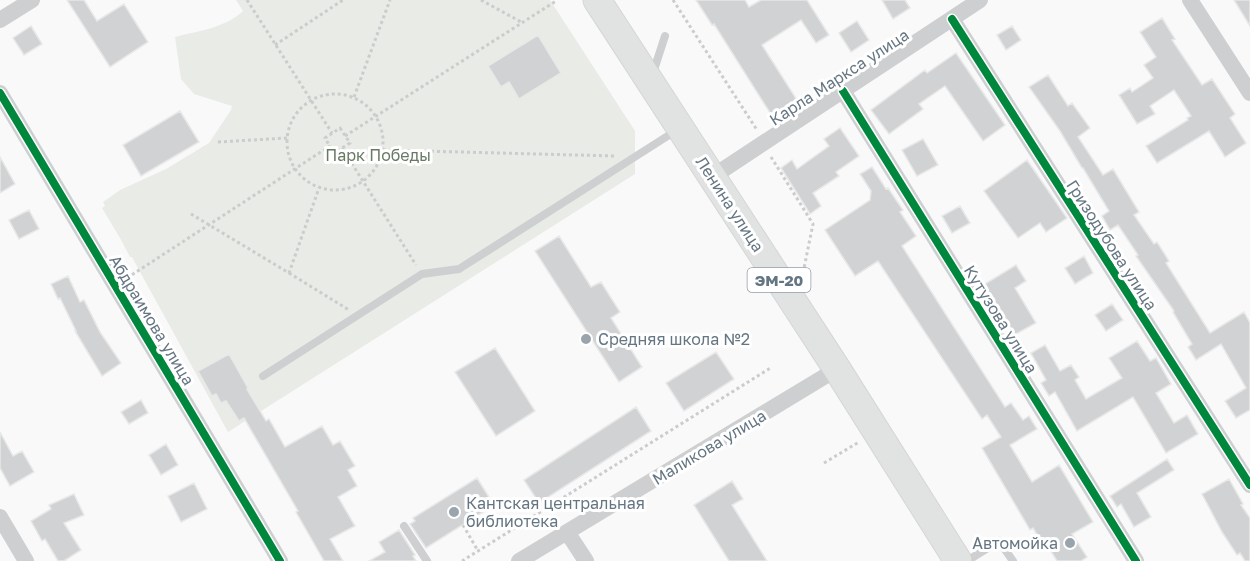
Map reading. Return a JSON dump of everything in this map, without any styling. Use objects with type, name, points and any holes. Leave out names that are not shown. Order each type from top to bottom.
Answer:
[{"type":"main road","name":"Ленина улица","points":[[597,0],[837,369],[958,561]]},
{"type":"street","points":[[0,20],[32,0]]},
{"type":"street","name":"Карла Маркса улица","points":[[712,177],[980,0]]},
{"type":"street","points":[[1190,0],[1250,93]]},
{"type":"street","name":"Гризодубова улица","points":[[952,19],[1250,485]]},
{"type":"street","name":"Кутузова улица","points":[[843,91],[1136,561]]},
{"type":"street","name":"Абдраимова улица","points":[[0,93],[280,561]]},
{"type":"street","name":"Маликова улица","points":[[519,561],[837,369]]},
{"type":"street","points":[[0,517],[26,561]]},
{"type":"street","points":[[567,532],[586,561]]},
{"type":"lane","points":[[651,82],[664,36]]},
{"type":"lane","points":[[263,376],[422,274],[459,269],[681,128]]},
{"type":"lane","points":[[404,526],[427,561]]},
{"type":"lane","points":[[967,561],[999,541],[1013,561]]},
{"type":"path","points":[[247,0],[332,133]]},
{"type":"path","points":[[275,45],[344,0]]},
{"type":"path","points":[[354,97],[390,0]]},
{"type":"path","points":[[481,0],[522,23]]},
{"type":"path","points":[[673,0],[765,142],[772,160],[813,224],[802,280]]},
{"type":"path","points":[[345,136],[556,1]]},
{"type":"path","points":[[336,94],[354,97],[376,116],[383,132],[383,150],[377,168],[363,182],[346,190],[319,188],[305,180],[295,169],[288,154],[287,138],[297,112],[311,100],[319,96],[336,94]]},
{"type":"path","points":[[340,128],[345,136],[350,143],[334,153],[325,138],[340,128]]},
{"type":"path","points":[[218,142],[287,138]]},
{"type":"path","points":[[115,285],[330,146]]},
{"type":"path","points":[[342,148],[422,274]]},
{"type":"path","points":[[383,150],[636,157]]},
{"type":"path","points":[[289,273],[319,188]]},
{"type":"path","points":[[191,214],[358,315]]},
{"type":"path","points":[[462,561],[772,368]]},
{"type":"path","points":[[824,463],[863,439]]},
{"type":"path","points":[[462,525],[478,551]]},
{"type":"green space","name":"Парк Победы","points":[[236,0],[550,0],[635,131],[635,174],[228,432],[132,257],[102,208],[105,206],[103,202],[120,190],[166,169],[209,143],[231,110],[232,106],[194,94],[181,79],[175,37],[211,28],[236,17],[243,11]]},
{"type":"building","points":[[67,0],[84,0],[97,21],[124,4],[148,42],[110,67]]},
{"type":"building","points":[[696,0],[745,0],[749,7],[761,0],[807,0],[829,35],[816,43],[801,20],[762,45],[797,100],[772,116],[714,24],[712,25]]},
{"type":"building","points":[[882,0],[905,0],[910,8],[893,19]]},
{"type":"building","points":[[1234,0],[1250,0],[1250,26]]},
{"type":"building","points":[[1162,18],[1175,39],[1172,40],[1202,85],[1212,79],[1235,114],[1230,118],[1246,143],[1225,157],[1209,131],[1157,163],[1146,146],[1191,116],[1174,90],[1150,106],[1155,114],[1137,124],[1119,95],[1130,88],[1132,92],[1153,78],[1144,65],[1156,57],[1140,32]]},
{"type":"building","points":[[857,21],[869,40],[851,52],[839,33]]},
{"type":"building","points":[[31,26],[42,44],[24,55],[13,38]]},
{"type":"building","points":[[1012,26],[1021,40],[1006,50],[997,35]]},
{"type":"building","points":[[538,35],[561,73],[519,99],[509,82],[501,87],[488,66]]},
{"type":"building","points":[[956,53],[1005,125],[983,141],[945,86],[919,104],[923,109],[889,134],[871,110],[925,70],[927,73]]},
{"type":"building","points":[[1048,75],[1068,106],[1072,103],[1090,128],[1078,137],[1103,175],[1113,169],[1139,212],[1134,215],[1154,244],[1157,242],[1169,261],[1166,263],[1210,333],[1244,312],[1250,323],[1250,410],[1236,418],[1225,401],[1246,388],[1221,344],[1196,360],[1188,347],[1192,344],[1174,311],[1136,256],[1138,255],[1118,225],[1110,230],[1102,216],[1109,211],[1060,131],[1029,87]]},
{"type":"building","points":[[180,111],[199,142],[141,176],[123,145]]},
{"type":"building","points":[[840,128],[859,156],[836,172],[839,176],[813,193],[821,206],[810,214],[781,168],[792,160],[797,169],[829,146],[824,139]]},
{"type":"building","points":[[923,139],[938,165],[917,176],[902,150]]},
{"type":"building","points":[[0,157],[15,184],[0,193]]},
{"type":"building","points":[[1027,160],[1067,218],[1046,232],[1040,223],[1018,238],[984,191]]},
{"type":"building","points":[[872,167],[903,210],[900,212],[916,236],[902,246],[1005,407],[1011,403],[1023,420],[1029,416],[1037,429],[1010,445],[1032,482],[1059,465],[1093,522],[1072,534],[1087,557],[1081,561],[1057,561],[1049,548],[1046,549],[1033,528],[1030,530],[982,448],[1001,437],[987,415],[982,419],[878,261],[855,276],[825,230],[870,200],[871,191],[860,174]]},
{"type":"building","points":[[960,206],[970,223],[952,233],[942,216]]},
{"type":"building","points":[[29,210],[39,229],[19,239],[9,220]]},
{"type":"building","points":[[559,236],[591,287],[601,282],[620,312],[611,318],[642,367],[619,382],[535,251]]},
{"type":"building","points":[[1084,256],[1093,273],[1075,284],[1065,268]]},
{"type":"building","points":[[1016,265],[1026,281],[1015,288],[1036,323],[1014,335],[994,301],[990,303],[980,287]]},
{"type":"building","points":[[68,276],[80,302],[84,300],[100,332],[121,363],[102,376],[51,284]]},
{"type":"building","points":[[1112,304],[1123,320],[1106,331],[1095,315]]},
{"type":"building","points":[[1137,341],[1150,361],[1156,358],[1171,384],[1156,393],[1174,423],[1187,415],[1198,434],[1166,453],[1133,397],[1077,431],[1055,392],[1049,396],[1041,383],[1046,380],[1031,353],[1045,345],[1060,371],[1071,365],[1079,377],[1075,380],[1086,399],[1122,378],[1109,358]]},
{"type":"building","points":[[495,348],[535,411],[496,436],[455,372]]},
{"type":"building","points":[[716,352],[734,379],[684,411],[666,383]]},
{"type":"building","points":[[229,354],[266,421],[269,419],[285,447],[322,426],[333,445],[340,441],[355,466],[348,470],[357,486],[338,497],[355,526],[330,539],[343,561],[324,561],[244,418],[239,421],[226,401],[221,403],[216,394],[212,396],[198,371]]},
{"type":"building","points":[[141,400],[148,413],[129,424],[121,412]]},
{"type":"building","points":[[636,407],[651,431],[539,503],[524,480]]},
{"type":"building","points":[[0,432],[13,456],[22,451],[34,472],[10,486],[0,468]]},
{"type":"building","points":[[166,444],[178,465],[161,475],[149,455]]},
{"type":"building","points":[[1167,459],[1174,470],[1137,493],[1151,517],[1134,527],[1121,504],[1117,507],[1110,496]]},
{"type":"building","name":"Кантская центральная библиотека","points":[[477,478],[494,505],[426,548],[410,524],[415,521],[413,518]]},
{"type":"building","points":[[1229,479],[1250,518],[1250,561],[1245,561],[1240,553],[1237,555],[1202,494]]},
{"type":"building","points":[[732,481],[743,499],[732,505],[767,561],[729,561],[694,505]]},
{"type":"building","points":[[194,483],[207,509],[181,522],[168,496]]},
{"type":"building","points":[[74,494],[84,515],[64,523],[81,550],[64,561],[58,561],[45,539],[42,541],[31,521],[51,509],[49,505]]},
{"type":"building","points":[[399,530],[415,555],[413,556],[416,561],[369,561],[385,552],[379,542]]},
{"type":"cycle path","points":[[952,19],[1250,485]]},
{"type":"cycle path","points":[[843,91],[1136,561]]},
{"type":"cycle path","points":[[0,93],[280,561]]},
{"type":"place","name":"Средняя школа №2","points":[[586,339]]},
{"type":"place","name":"Кантская центральная библиотека","points":[[454,512]]},
{"type":"place","name":"Автомойка","points":[[1070,543]]}]
